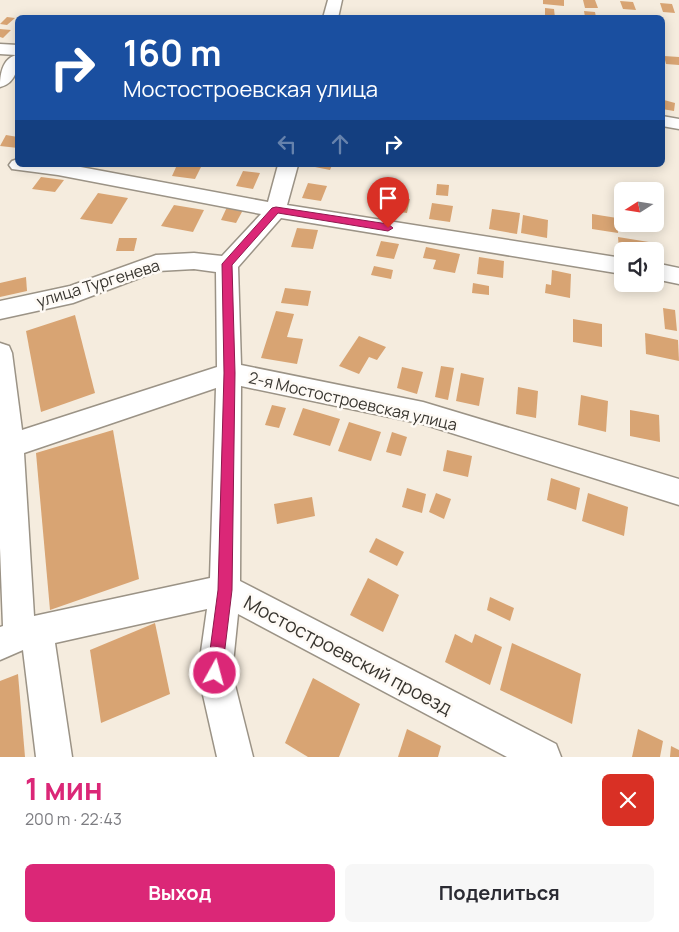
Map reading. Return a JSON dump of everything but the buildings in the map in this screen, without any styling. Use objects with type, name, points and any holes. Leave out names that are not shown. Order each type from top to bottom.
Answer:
[{"type":"street","points":[[331,15],[335,0]]},
{"type":"street","points":[[0,49],[15,50]]},
{"type":"street","points":[[0,82],[15,63]]},
{"type":"street","points":[[665,122],[679,124]]},
{"type":"street","points":[[0,163],[15,165]]},
{"type":"street","points":[[38,167],[58,169],[276,210],[614,265]]},
{"type":"street","points":[[235,757],[215,673],[225,590],[230,373],[227,264],[276,210],[287,167]]},
{"type":"street","name":"улица Тургенева","points":[[0,310],[74,294],[156,263],[194,261],[227,264]]},
{"type":"street","points":[[664,274],[679,276]]},
{"type":"street","points":[[0,353],[18,637],[54,757]]},
{"type":"street","name":"2-я Мостостроевская улица","points":[[5,447],[230,373],[423,413],[679,492]]},
{"type":"street","name":"Мостостроевский проезд","points":[[18,637],[225,590],[543,757]]},
{"type":"route","points":[[215,673],[225,590],[230,373],[227,264],[276,210],[388,228]]}]
